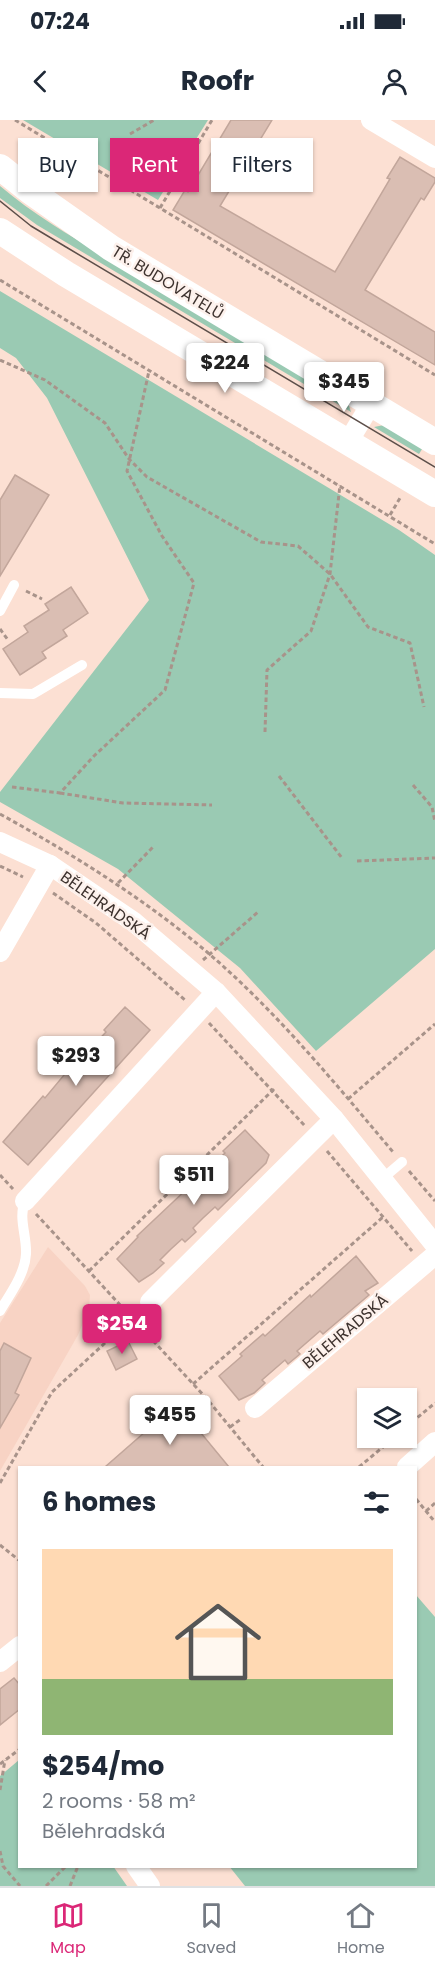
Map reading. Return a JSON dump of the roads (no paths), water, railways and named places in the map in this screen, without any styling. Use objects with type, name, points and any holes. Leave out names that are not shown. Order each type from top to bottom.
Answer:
[{"type":"street","points":[[371,120],[433,154]]},
{"type":"street","name":"TŘ. BUDOVATELŮ","points":[[0,166],[30,191],[111,248],[435,442]]},
{"type":"street","points":[[0,231],[66,274],[435,494]]},
{"type":"street","points":[[348,442],[371,404]]},
{"type":"street","name":"BĚLEHRADSKÁ","points":[[0,842],[50,866],[134,922],[216,992],[334,1119],[435,1245]]},
{"type":"street","name":"BĚLEHRADSKÁ","points":[[0,952],[50,866]]},
{"type":"street","points":[[25,1201],[197,1010],[216,992]]},
{"type":"street","points":[[150,1302],[334,1119]]},
{"type":"street","name":"BĚLEHRADSKÁ","points":[[255,1408],[429,1260]]},
{"type":"street","points":[[408,1466],[435,1442]]},
{"type":"street","points":[[0,1662],[18,1648]]},
{"type":"street","points":[[137,1868],[150,1886]]},
{"type":"lane","points":[[0,611],[14,585]]},
{"type":"lane","points":[[0,693],[33,694],[82,665]]},
{"type":"lane","points":[[382,1179],[402,1162]]},
{"type":"lane","points":[[0,1311],[24,1266],[26,1239],[21,1210],[25,1201]]},
{"type":"tram line","points":[[0,201],[31,226],[435,467]]}]
